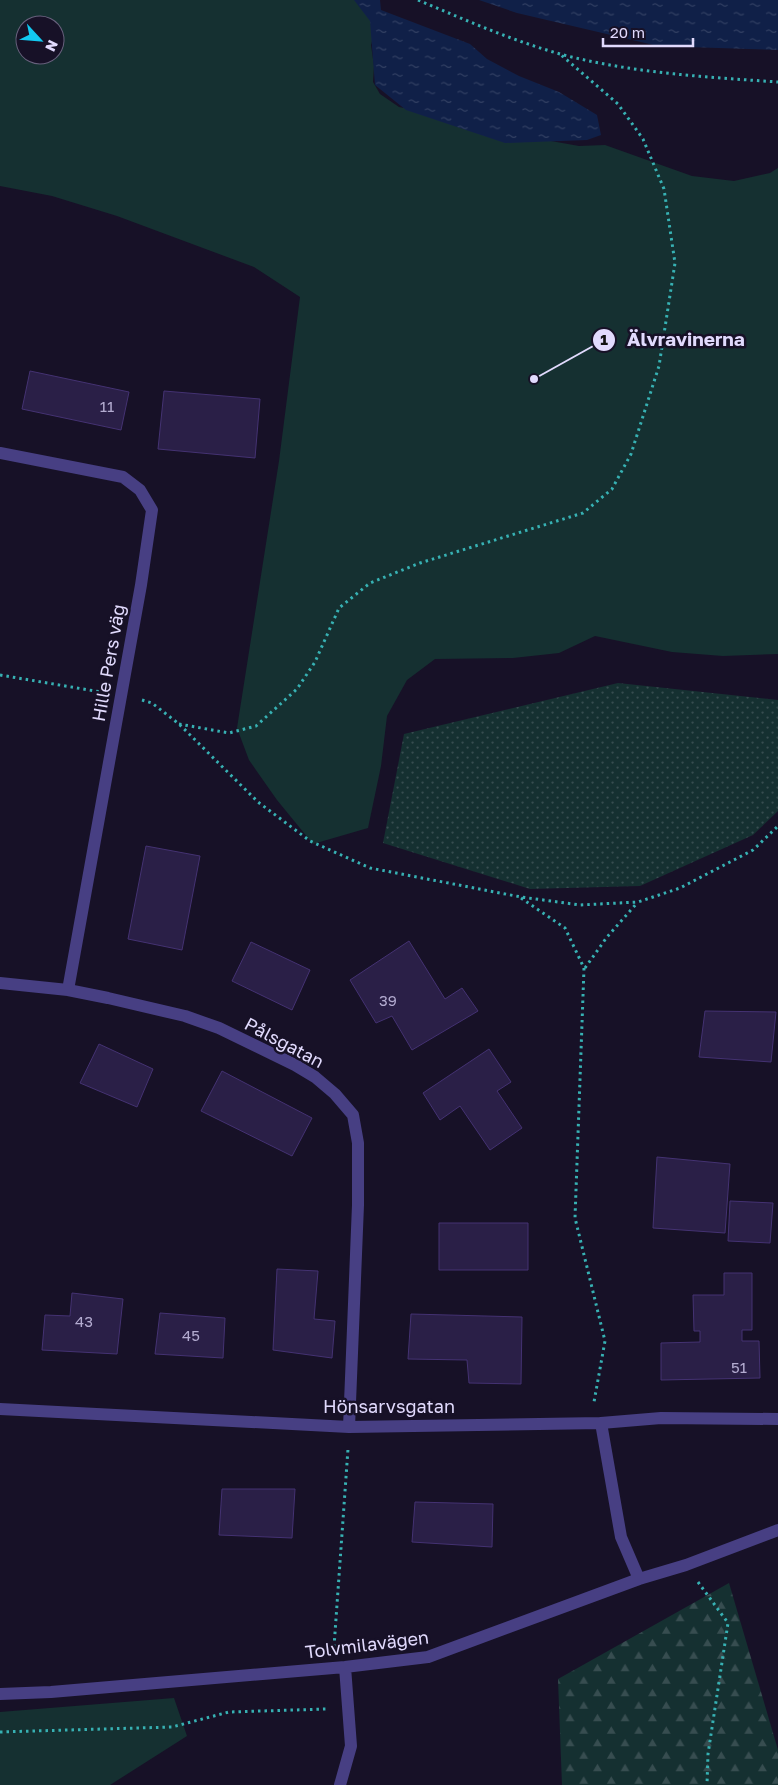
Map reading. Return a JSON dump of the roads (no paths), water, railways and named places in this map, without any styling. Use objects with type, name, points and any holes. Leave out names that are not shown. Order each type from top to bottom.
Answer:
[{"type":"street","name":"Hille Pers väg","points":[[0,453],[123,477],[140,490],[152,510],[141,585],[68,990]]},
{"type":"street","name":"Pålsgatan","points":[[0,983],[68,990],[185,1016],[218,1028],[315,1077],[335,1094],[353,1115],[358,1143],[358,1205],[349,1427]]},
{"type":"street","name":"Hönsarvsgatan","points":[[0,1409],[349,1427],[596,1423],[661,1418],[778,1419]]},
{"type":"street","points":[[596,1423],[621,1537],[639,1579]]},
{"type":"street","name":"Tolvmilavägen","points":[[0,1694],[61,1692],[338,1668],[428,1657],[639,1579],[686,1565],[778,1530]]},
{"type":"street","points":[[338,1668],[348,1709],[351,1746],[340,1785]]},
{"type":"water","points":[[354,0],[380,0],[381,10],[470,44],[487,59],[519,76],[559,92],[597,115],[601,135],[587,140],[505,143],[406,110],[375,85],[370,21]]},
{"type":"water","points":[[479,0],[778,0],[778,50],[658,46],[517,13]]},
{"type":"place","name":"Älvravinerna","points":[[534,379]]}]
